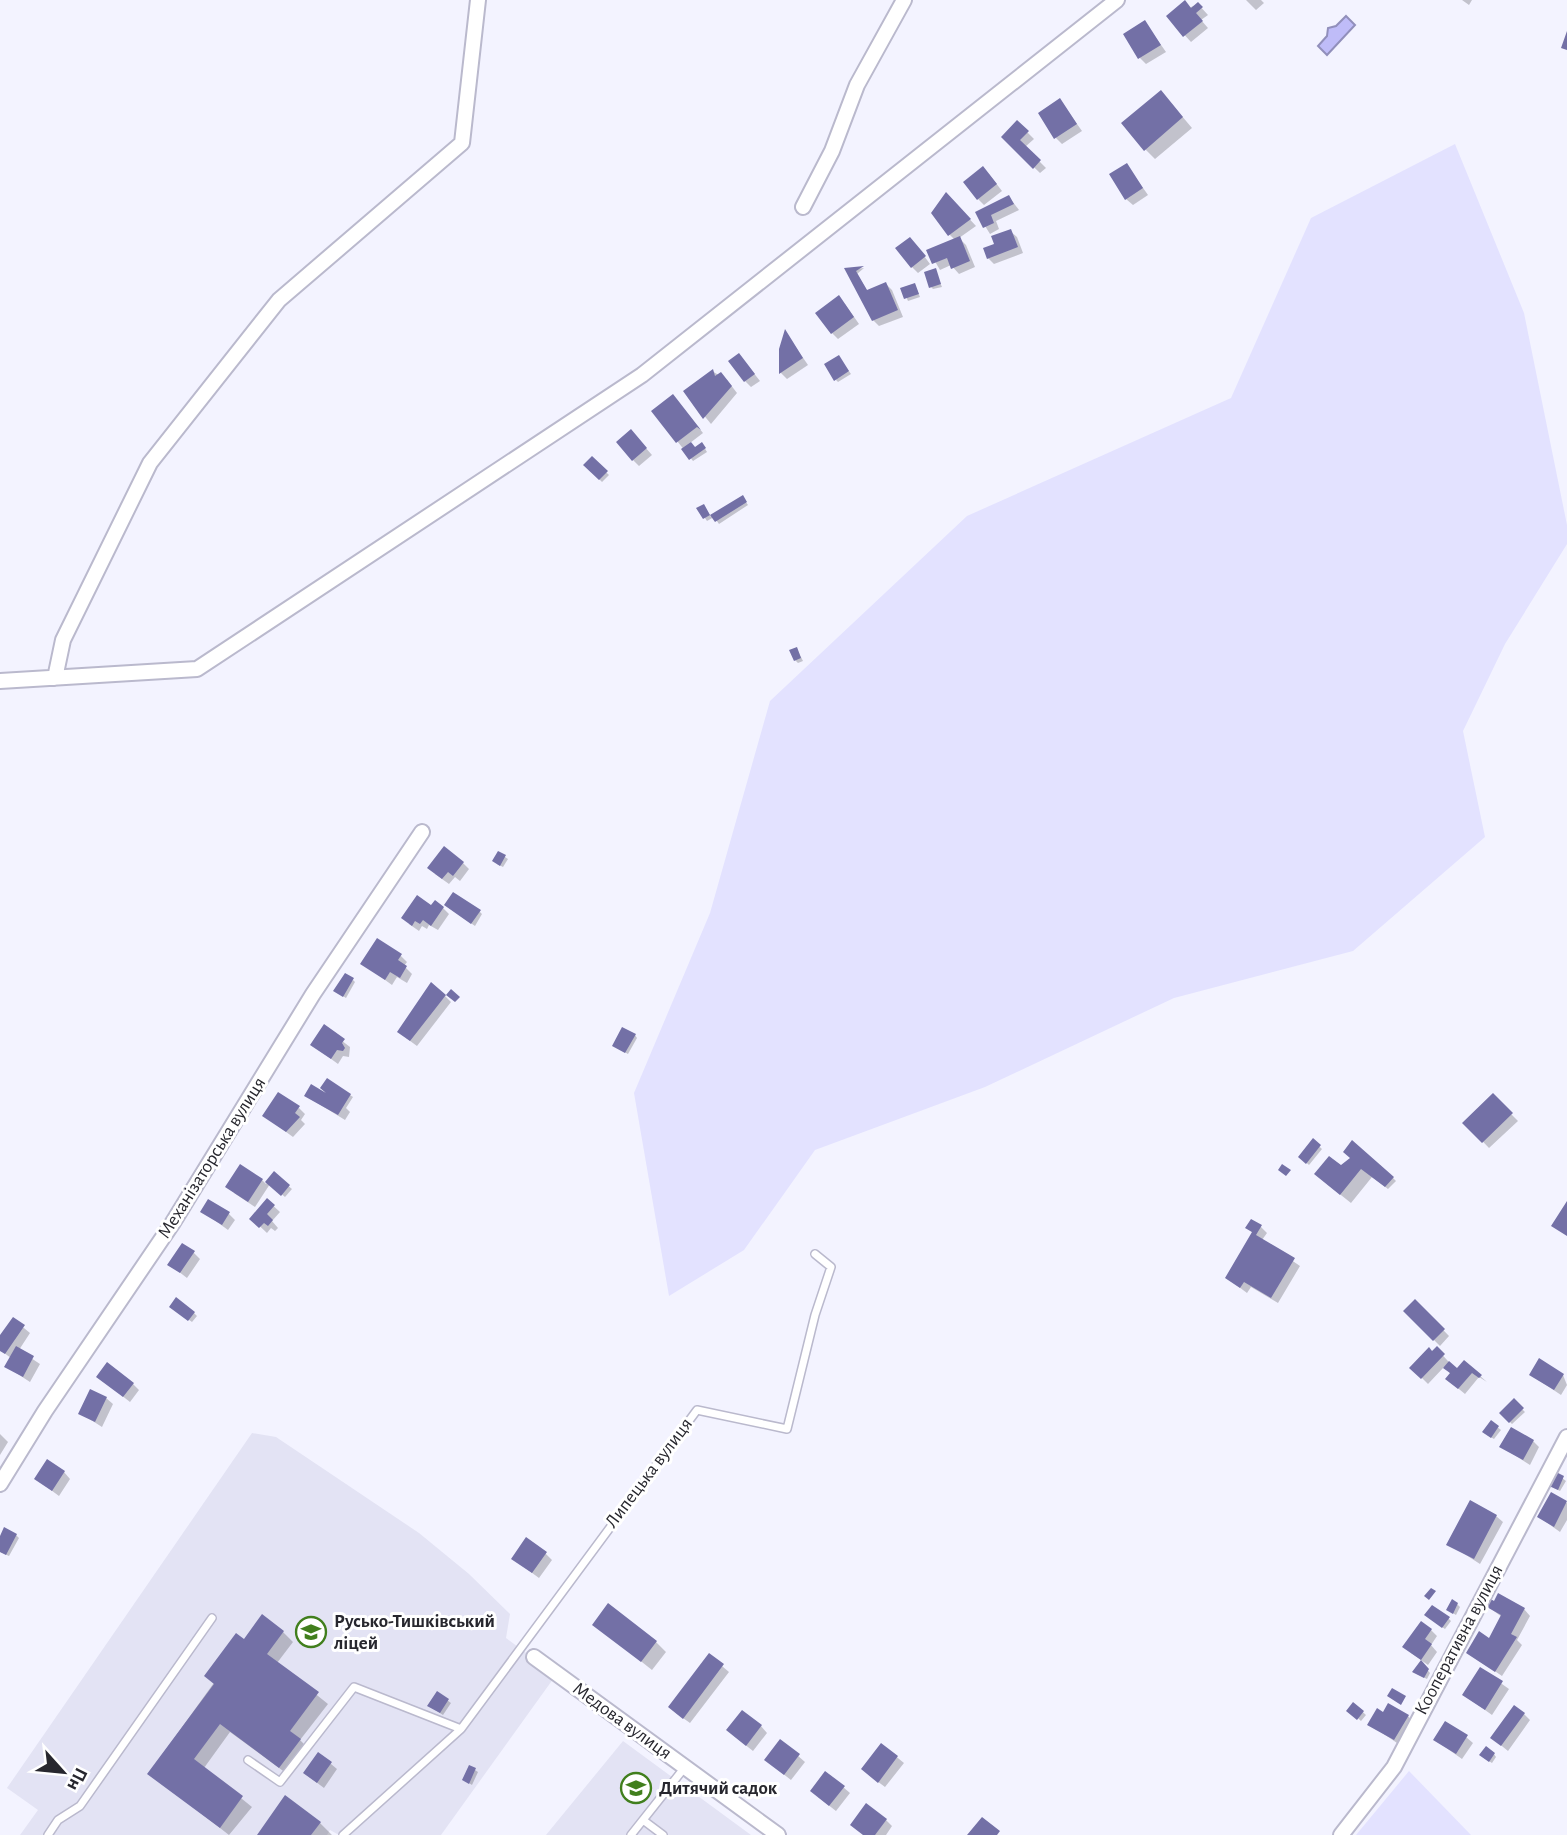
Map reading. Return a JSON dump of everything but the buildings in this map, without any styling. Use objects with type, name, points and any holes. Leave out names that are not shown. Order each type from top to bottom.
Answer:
[{"type":"street","points":[[55,678],[63,640],[150,463],[279,300],[462,143],[478,0]]},
{"type":"street","points":[[803,207],[832,151],[857,85],[904,0]]},
{"type":"street","points":[[0,681],[197,668],[642,375],[1117,0]]},
{"type":"street","name":"Механізаторська вулиця","points":[[0,1484],[45,1411],[172,1224],[313,993],[422,832]]},
{"type":"street","name":"Кооперативна вулиця","points":[[1341,1835],[1394,1767],[1567,1437]]},
{"type":"street","name":"Медова вулиця","points":[[534,1657],[778,1835]]},
{"type":"lane","name":"Липецька вулиця","points":[[343,1835],[461,1729],[525,1637],[697,1410],[787,1429],[815,1315],[831,1267],[815,1254]]},
{"type":"lane","points":[[48,1835],[58,1821],[80,1806],[212,1618]]},
{"type":"lane","points":[[248,1760],[280,1782],[355,1687],[461,1729]]},
{"type":"lane","points":[[631,1835],[685,1767]]},
{"type":"lane","points":[[643,1820],[663,1835]]},
{"type":"shaded area","points":[[1455,144],[1524,313],[1567,525],[1567,544],[1505,644],[1463,731],[1485,837],[1353,951],[1174,998],[985,1087],[815,1150],[744,1250],[669,1296],[634,1093],[710,913],[770,701],[967,516],[1231,398],[1311,218]]},
{"type":"shaded area","name":"Русько-Тишківський ліцей","points":[[252,1433],[276,1437],[419,1533],[469,1574],[510,1614],[506,1638],[556,1675],[441,1835],[339,1835],[330,1830],[327,1835],[20,1835],[38,1810],[7,1788]]},
{"type":"shaded area","name":"Дитячий садок","points":[[623,1741],[751,1835],[546,1835]]},
{"type":"shaded area","points":[[1409,1771],[1471,1835],[1356,1835]]},
{"type":"water","points":[[1346,16],[1355,25],[1327,55],[1318,46],[1327,36],[1328,28],[1336,26]]},
{"type":"place","name":"Русько-Тишківський ліцей","points":[[311,1632]]},
{"type":"place","name":"Дитячий садок","points":[[636,1788]]}]
